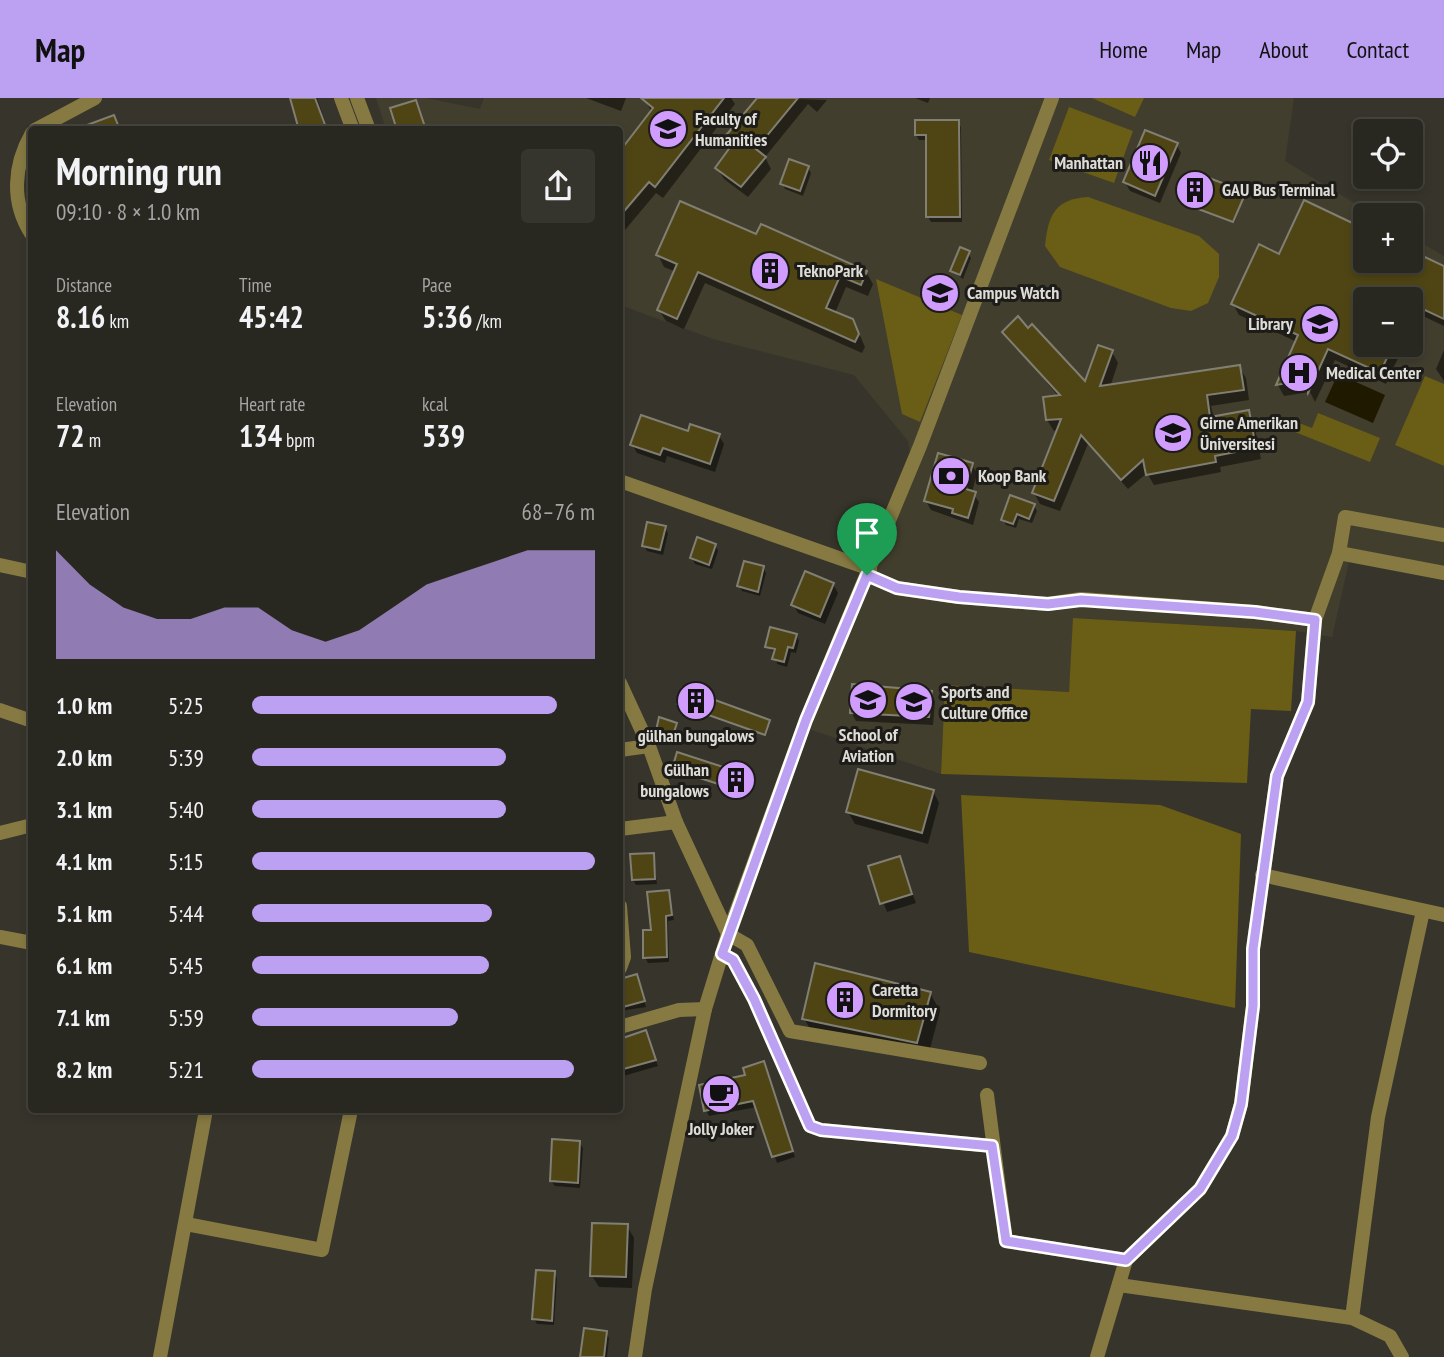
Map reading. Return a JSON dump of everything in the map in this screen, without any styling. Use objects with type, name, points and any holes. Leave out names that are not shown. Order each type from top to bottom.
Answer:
[{"type":"street","points":[[42,126],[95,98]]},
{"type":"street","points":[[341,98],[352,126]]},
{"type":"street","points":[[357,98],[368,126]]},
{"type":"street","points":[[635,1357],[645,1289],[705,1009],[728,934],[806,720],[869,572],[1052,98]]},
{"type":"street","points":[[28,140],[21,152],[15,177],[23,222],[28,229]]},
{"type":"street","points":[[623,482],[869,572],[897,588],[959,597],[1048,604],[1081,600],[1255,612],[1315,620]]},
{"type":"street","points":[[1097,1357],[1126,1260],[1200,1189],[1232,1136],[1241,1104],[1253,1006],[1253,949],[1277,776],[1308,702],[1315,620],[1339,553],[1345,517],[1444,535]]},
{"type":"street","points":[[1339,553],[1444,573]]},
{"type":"street","points":[[0,565],[28,571]]},
{"type":"street","points":[[623,690],[649,746],[676,822],[728,934],[747,945],[790,1031],[980,1063]]},
{"type":"street","points":[[0,710],[28,720]]},
{"type":"street","points":[[623,750],[649,746]]},
{"type":"street","points":[[623,829],[676,822]]},
{"type":"street","points":[[0,833],[28,826]]},
{"type":"street","points":[[1262,875],[1444,915]]},
{"type":"street","points":[[1352,1318],[1378,1117],[1423,911]]},
{"type":"street","points":[[0,937],[28,942]]},
{"type":"street","points":[[722,954],[733,960],[754,999],[810,1126],[821,1130],[992,1146]]},
{"type":"street","points":[[623,1026],[679,1010],[705,1009]]},
{"type":"street","points":[[986,1095],[1006,1241],[1126,1260]]},
{"type":"street","points":[[160,1357],[205,1113]]},
{"type":"street","points":[[186,1224],[322,1250],[350,1113]]},
{"type":"street","points":[[1119,1285],[1352,1318],[1390,1336],[1402,1357]]},
{"type":"shaded area","name":"Girne Amerikan Üniversitesi","points":[[376,98],[426,98],[480,109],[484,98],[1294,98],[1285,161],[1354,203],[1353,273],[1423,273],[1423,244],[1444,256],[1444,568],[1351,553],[1332,637],[1296,631],[1074,618],[1069,692],[945,685],[941,774],[800,726],[910,454],[908,441],[854,375],[713,339],[623,306],[623,126],[385,126]]},
{"type":"shaded area","points":[[1092,98],[1144,98],[1135,117]]},
{"type":"shaded area","points":[[1069,107],[1133,131],[1114,183],[1049,160]]},
{"type":"shaded area","points":[[1088,197],[1199,236],[1219,254],[1219,277],[1208,303],[1191,311],[1171,308],[1060,267],[1045,246],[1051,217],[1068,201]]},
{"type":"shaded area","points":[[876,279],[962,315],[920,422],[902,414]]},
{"type":"shaded area","points":[[1338,374],[1385,395],[1373,423],[1325,402]]},
{"type":"shaded area","points":[[1425,376],[1444,384],[1444,466],[1395,445]]},
{"type":"shaded area","points":[[1318,413],[1380,438],[1370,462],[1290,430],[1294,421],[1312,428]]},
{"type":"shaded area","points":[[1073,618],[1296,631],[1291,711],[1251,709],[1247,783],[941,774],[945,685],[1069,692]]},
{"type":"shaded area","points":[[961,795],[1160,805],[1241,834],[1235,1008],[969,952]]},
{"type":"building","points":[[290,98],[315,98],[326,126],[298,126]]},
{"type":"building","name":"Faculty of Humanities","points":[[641,98],[724,98],[655,187],[649,182],[623,212],[623,147],[653,108]]},
{"type":"building","points":[[757,98],[798,98],[756,149],[766,157],[741,187],[715,168],[731,146],[723,139]]},
{"type":"building","points":[[416,100],[425,126],[396,126],[390,108]]},
{"type":"building","points":[[114,115],[118,126],[84,126]]},
{"type":"building","points":[[915,120],[959,120],[960,217],[926,217],[926,135],[915,135]]},
{"type":"building","name":"Manhattan","points":[[1145,130],[1178,143],[1155,196],[1123,182]]},
{"type":"building","points":[[789,159],[809,166],[800,191],[780,184]]},
{"type":"building","points":[[1196,173],[1246,192],[1233,222],[1182,203]]},
{"type":"building","points":[[1304,200],[1353,223],[1353,273],[1423,273],[1423,256],[1444,266],[1444,319],[1423,309],[1423,287],[1353,287],[1353,357],[1387,357],[1380,373],[1328,349],[1308,393],[1306,380],[1276,385],[1298,335],[1231,304],[1259,244],[1279,254]]},
{"type":"building","name":"TeknoPark","points":[[680,201],[756,234],[761,224],[867,271],[861,285],[840,276],[826,308],[853,319],[859,334],[855,342],[698,272],[677,319],[657,310],[677,264],[656,255]]},
{"type":"building","points":[[960,247],[970,251],[960,275],[950,271]]},
{"type":"building","name":"Campus Watch","points":[[940,279],[950,283],[941,308],[931,304]]},
{"type":"building","points":[[1018,316],[1028,328],[1032,324],[1085,381],[1098,345],[1113,350],[1100,386],[1240,365],[1244,390],[1207,395],[1210,417],[1249,410],[1256,448],[1215,456],[1216,462],[1146,475],[1143,460],[1121,480],[1081,435],[1054,501],[1032,493],[1061,419],[1046,420],[1043,397],[1060,395],[1002,332]]},
{"type":"building","points":[[641,415],[688,431],[690,424],[720,434],[710,464],[663,448],[660,455],[630,445]]},
{"type":"building","name":"Koop Bank","points":[[938,453],[973,463],[966,489],[976,492],[968,518],[952,513],[953,509],[924,501]]},
{"type":"building","points":[[1010,495],[1035,504],[1029,519],[1017,514],[1013,524],[1001,520]]},
{"type":"building","points":[[647,522],[666,526],[660,550],[642,546]]},
{"type":"building","points":[[697,537],[716,544],[709,565],[690,558]]},
{"type":"building","points":[[744,561],[764,566],[758,592],[737,586]]},
{"type":"building","points":[[805,571],[834,583],[820,617],[791,605]]},
{"type":"building","points":[[770,627],[797,634],[793,648],[788,647],[784,662],[772,659],[775,649],[765,647]]},
{"type":"building","points":[[852,684],[932,691],[929,717],[850,713]]},
{"type":"building","points":[[682,688],[770,720],[765,735],[677,704]]},
{"type":"building","points":[[659,717],[677,723],[671,741],[655,735]]},
{"type":"building","points":[[677,752],[751,776],[746,793],[672,769]]},
{"type":"building","points":[[858,769],[934,790],[922,833],[846,812]]},
{"type":"building","points":[[654,853],[655,879],[632,880],[630,854]]},
{"type":"building","points":[[900,856],[912,894],[880,904],[868,866]]},
{"type":"building","points":[[669,890],[672,915],[666,916],[667,957],[643,958],[643,930],[651,930],[647,892]]},
{"type":"building","name":"Caretta Dormitory","points":[[815,963],[931,992],[917,1043],[802,1019]]},
{"type":"building","points":[[637,974],[645,1001],[623,1007],[623,978]]},
{"type":"building","points":[[646,1030],[656,1060],[623,1069],[623,1038]]},
{"type":"building","points":[[764,1061],[793,1151],[772,1157],[753,1101],[704,1111],[699,1085],[745,1075],[743,1068]]},
{"type":"building","points":[[552,1139],[580,1141],[578,1183],[550,1181]]},
{"type":"building","points":[[592,1223],[628,1224],[626,1277],[590,1276]]},
{"type":"building","points":[[536,1270],[555,1271],[552,1321],[532,1319]]},
{"type":"building","points":[[584,1328],[607,1331],[604,1357],[580,1357]]},
{"type":"place","name":"Faculty of Humanities","points":[[668,129]]},
{"type":"place","name":"Manhattan","points":[[1150,163]]},
{"type":"place","name":"GAU Bus Terminal","points":[[1195,190]]},
{"type":"place","name":"TeknoPark","points":[[770,271]]},
{"type":"place","name":"Campus Watch","points":[[940,293]]},
{"type":"place","name":"Library","points":[[1320,324]]},
{"type":"place","name":"Medical Center","points":[[1299,373]]},
{"type":"place","name":"Girne Amerikan Üniversitesi","points":[[1173,433]]},
{"type":"place","name":"Koop Bank","points":[[951,476]]},
{"type":"place","name":"School of Aviation","points":[[868,700]]},
{"type":"place","name":"gülhan bungalows","points":[[696,701]]},
{"type":"place","name":"Sports and Culture Office","points":[[914,702]]},
{"type":"place","name":"Gülhan bungalows","points":[[736,780]]},
{"type":"place","name":"Caretta Dormitory","points":[[845,1000]]},
{"type":"place","name":"Jolly Joker","points":[[721,1094]]},
{"type":"route","points":[[867,575],[897,588],[959,597],[1048,604],[1081,600],[1255,612],[1315,620],[1308,702],[1277,776],[1253,949],[1253,1006],[1241,1104],[1232,1136],[1200,1189],[1126,1260],[1006,1241],[992,1146],[821,1130],[810,1126],[754,999],[733,960],[722,954],[806,720],[867,575]]}]
